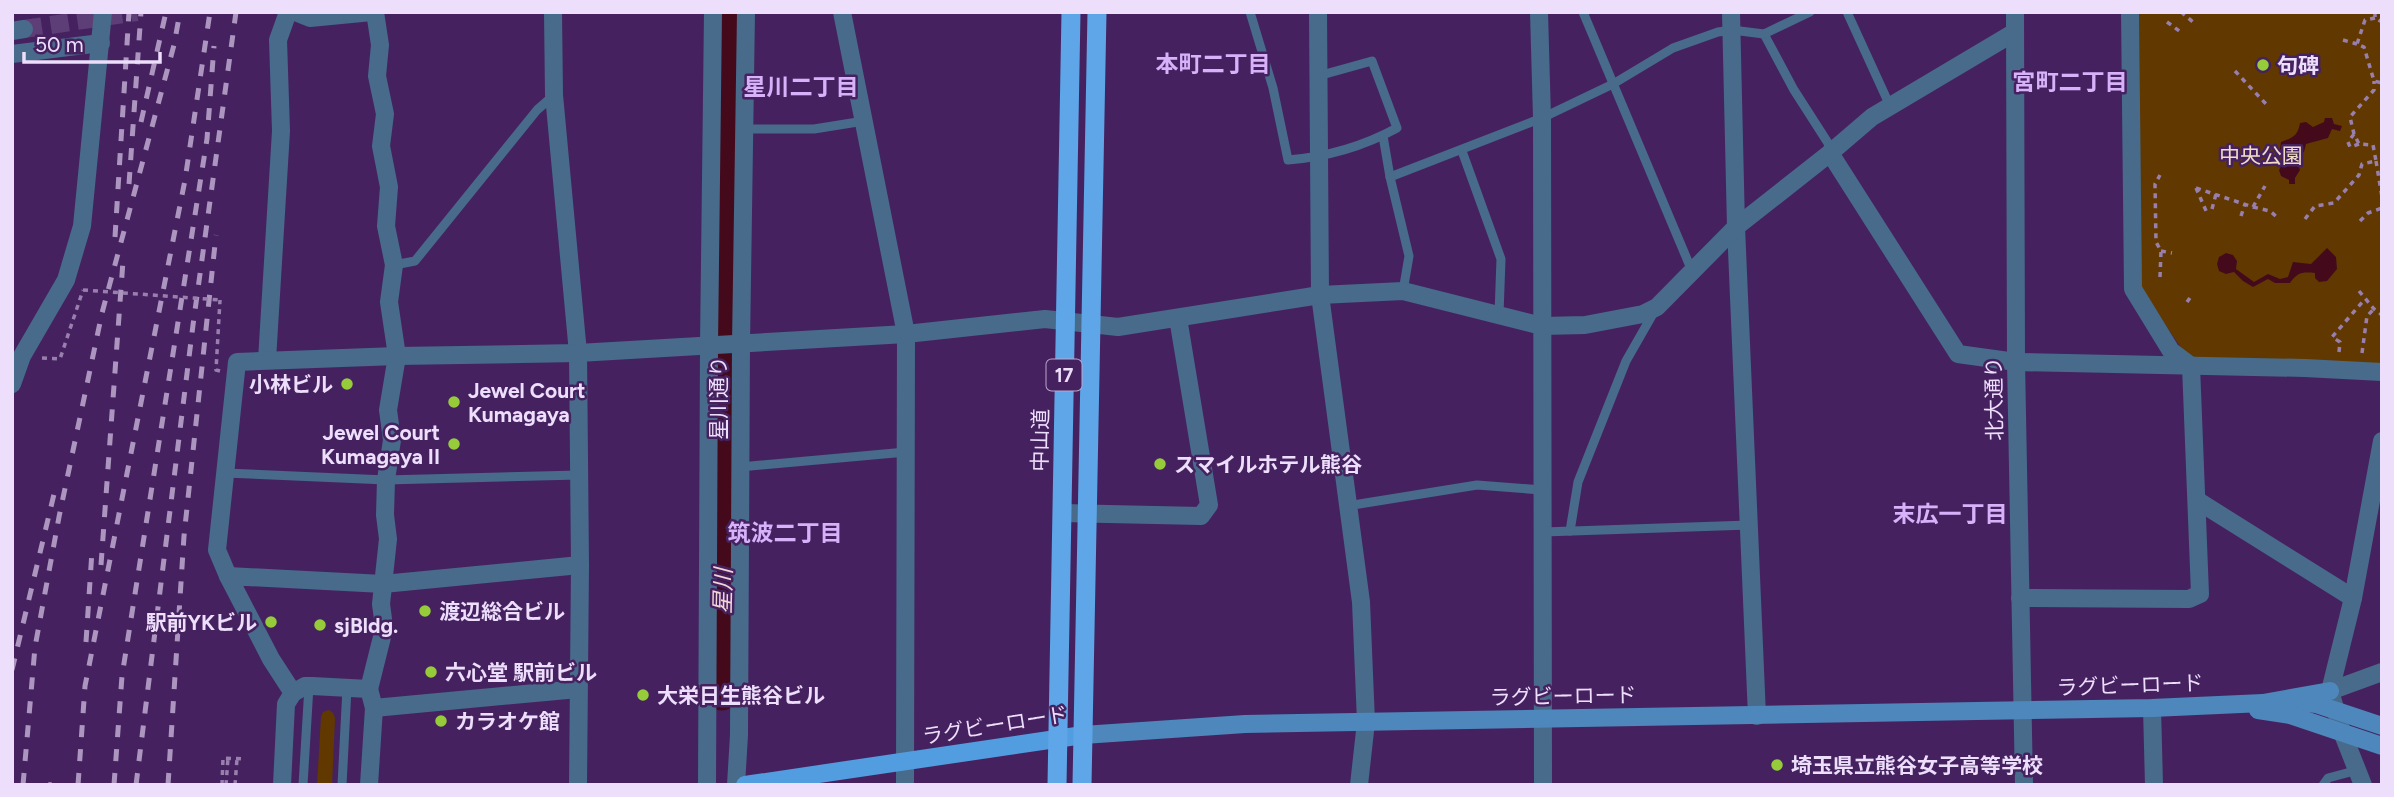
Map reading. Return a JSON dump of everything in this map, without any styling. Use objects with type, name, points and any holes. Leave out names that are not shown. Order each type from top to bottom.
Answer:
[{"type":"highway","name":"中山道","points":[[1057,785],[1071,12]]},
{"type":"highway","name":"17","points":[[1082,785],[1097,12]]},
{"type":"main road","name":"ラグビーロード","points":[[745,785],[1057,738],[1245,724],[2152,708],[2263,703],[2330,691]]},
{"type":"main road","points":[[2263,703],[2304,702],[2382,726]]},
{"type":"main road","points":[[2198,706],[2270,711],[2311,721],[2382,746]]},
{"type":"street","points":[[12,384],[17,355],[66,280],[82,226],[103,12]]},
{"type":"street","points":[[267,360],[281,131],[278,40],[288,12]]},
{"type":"street","points":[[295,12],[310,18],[374,12],[380,46],[377,76],[385,114],[381,146],[389,187],[386,226],[394,265],[390,302],[397,356],[388,410],[392,440],[386,480],[385,515],[388,539],[383,584],[382,637],[369,689],[374,708],[369,785]]},
{"type":"street","points":[[553,12],[554,95],[578,353],[578,785]]},
{"type":"street","name":"星川通り","points":[[707,785],[713,12]]},
{"type":"street","name":"星川通り","points":[[736,785],[739,735],[746,12]]},
{"type":"street","points":[[842,12],[906,334],[905,785]]},
{"type":"street","points":[[1318,12],[1320,295],[1361,602],[1366,722],[1359,785]]},
{"type":"street","points":[[1539,12],[1542,118],[1543,785]]},
{"type":"street","name":"北大通り","points":[[2015,12],[2016,362],[2024,785]]},
{"type":"street","points":[[2020,598],[2189,599],[2200,594],[2191,366],[2172,351],[2133,289],[2130,12]]},
{"type":"street","points":[[1731,21],[1736,227],[1757,716]]},
{"type":"street","points":[[301,690],[271,659],[228,576],[218,550],[237,362],[578,353],[906,334],[1045,319],[1118,327],[1320,295],[1403,291],[1542,326],[1585,325],[1643,314],[1657,307],[1736,227],[1872,117],[2015,32]]},
{"type":"street","points":[[12,54],[101,43]]},
{"type":"street","points":[[1830,153],[1958,354],[2016,362],[2382,372]]},
{"type":"street","points":[[1062,513],[1201,516],[1209,505],[1178,318]]},
{"type":"street","points":[[2360,778],[2330,691],[2374,518],[2382,441]]},
{"type":"street","points":[[2197,501],[2353,598]]},
{"type":"street","points":[[228,576],[383,584],[580,565]]},
{"type":"street","name":"ラグビーロード","points":[[2330,691],[2382,672]]},
{"type":"street","points":[[282,785],[286,704],[301,690],[369,689]]},
{"type":"street","points":[[374,708],[579,689]]},
{"type":"street","points":[[2152,708],[2154,785]]},
{"type":"lane","points":[[1250,12],[1273,88],[1288,160],[1318,158],[1383,136],[1397,128],[1372,61],[1318,76]]},
{"type":"lane","points":[[1583,12],[1692,271]]},
{"type":"lane","points":[[1764,34],[1810,12]]},
{"type":"lane","points":[[1847,12],[1890,106]]},
{"type":"lane","points":[[1390,177],[1542,118],[1614,84],[1673,48],[1718,32],[1731,21],[1764,34],[1794,90],[1828,143],[1830,153]]},
{"type":"lane","points":[[394,265],[415,261],[537,110],[554,95]]},
{"type":"lane","points":[[744,129],[814,129],[864,121]]},
{"type":"lane","points":[[1383,136],[1409,256],[1403,291]]},
{"type":"lane","points":[[1462,151],[1502,259],[1499,314]]},
{"type":"lane","points":[[1570,531],[1578,482],[1626,361],[1657,307]]},
{"type":"lane","points":[[740,467],[906,452]]},
{"type":"lane","points":[[225,472],[386,480],[579,475]]},
{"type":"lane","points":[[1347,506],[1477,485],[1542,490]]},
{"type":"lane","points":[[1543,531],[1749,525]]},
{"type":"lane","points":[[342,785],[347,688]]},
{"type":"lane","points":[[301,690],[303,785]]},
{"type":"lane","points":[[2323,785],[2328,778],[2360,778]]},
{"type":"path","points":[[2181,12],[2193,22]]},
{"type":"path","points":[[2375,12],[2375,18]]},
{"type":"path","points":[[2357,44],[2365,20],[2375,18],[2382,22]]},
{"type":"path","points":[[2167,22],[2182,33]]},
{"type":"path","points":[[2343,40],[2364,47],[2374,81],[2374,90],[2350,117],[2359,144]]},
{"type":"path","points":[[2235,71],[2266,104]]},
{"type":"path","points":[[2374,81],[2382,83]]},
{"type":"path","points":[[2354,134],[2348,142],[2350,147],[2359,144],[2373,145],[2382,197]]},
{"type":"path","points":[[2305,219],[2315,206],[2334,203],[2359,175],[2362,164],[2376,161]]},
{"type":"path","points":[[2160,175],[2155,184],[2156,242],[2161,251],[2160,277]]},
{"type":"path","points":[[2253,207],[2265,186]]},
{"type":"path","points":[[2207,213],[2196,188],[2270,211],[2278,218]]},
{"type":"path","points":[[2212,209],[2216,194]]},
{"type":"path","points":[[2241,216],[2245,204]]},
{"type":"path","points":[[2360,221],[2368,213],[2382,208]]},
{"type":"path","points":[[2161,251],[2172,253]]},
{"type":"path","points":[[17,355],[60,359],[83,290],[207,299],[220,300],[216,370]]},
{"type":"path","points":[[2359,291],[2382,315]]},
{"type":"path","points":[[2187,302],[2192,295]]},
{"type":"path","points":[[2339,352],[2340,342],[2332,337],[2365,299]]},
{"type":"path","points":[[2362,353],[2367,316],[2374,309]]},
{"type":"path","points":[[224,785],[228,758],[244,759]]},
{"type":"path","points":[[235,785],[237,758]]},
{"type":"green space","name":"中央公園","points":[[2139,12],[2382,12],[2382,364],[2192,357],[2184,352],[2140,286]]},
{"type":"green space","points":[[329,710],[335,718],[332,785],[317,785],[321,717],[323,712]]},
{"type":"shaded area","points":[[2325,118],[2332,118],[2334,124],[2342,126],[2340,131],[2332,129],[2328,138],[2306,144],[2304,152],[2295,157],[2293,163],[2299,166],[2300,170],[2295,184],[2289,184],[2289,180],[2281,176],[2279,170],[2285,159],[2280,149],[2281,142],[2294,136],[2300,123],[2306,122],[2313,127],[2324,122]]},
{"type":"shaded area","points":[[2327,248],[2336,257],[2337,269],[2327,281],[2319,282],[2315,273],[2303,273],[2290,283],[2275,283],[2268,279],[2253,287],[2234,272],[2226,274],[2219,271],[2217,264],[2219,257],[2226,253],[2233,255],[2237,261],[2236,269],[2254,282],[2268,274],[2280,279],[2288,277],[2293,262],[2311,264]]},
{"type":"waterway","name":"星川","points":[[725,328],[728,12]]},
{"type":"waterway","name":"星川","points":[[722,694],[725,361]]},
{"type":"tunnel","points":[[24,29],[137,12]]},
{"type":"railway","points":[[115,237],[129,12]]},
{"type":"railway","points":[[129,184],[141,12]]},
{"type":"railway","points":[[141,122],[166,12]]},
{"type":"railway","points":[[23,785],[35,647],[59,517],[102,313],[174,45],[180,12]]},
{"type":"railway","points":[[78,785],[85,686],[185,180],[210,12]]},
{"type":"railway","points":[[136,785],[193,325],[236,12]]},
{"type":"railway","points":[[114,785],[122,676],[207,139],[214,46]]},
{"type":"railway","points":[[168,785],[184,536],[216,235]]},
{"type":"railway","points":[[101,565],[123,261]]},
{"type":"railway","points":[[12,670],[55,490]]},
{"type":"railway","points":[[86,642],[92,551]]},
{"type":"place","name":"句碑","points":[[2263,65]]},
{"type":"place","name":"小林ビル","points":[[347,384]]},
{"type":"place","name":"Jewel Court Kumagaya","points":[[454,402]]},
{"type":"place","name":"Jewel Court Kumagaya II","points":[[454,444]]},
{"type":"place","name":"スマイルホテル熊谷","points":[[1160,464]]},
{"type":"place","name":"渡辺総合ビル","points":[[425,611]]},
{"type":"place","name":"駅前YKビル","points":[[271,622]]},
{"type":"place","name":"sjBldg.","points":[[320,625]]},
{"type":"place","name":"六心堂 駅前ビル","points":[[431,672]]},
{"type":"place","name":"大栄日生熊谷ビル","points":[[643,695]]},
{"type":"place","name":"カラオケ館","points":[[441,721]]},
{"type":"place","name":"埼玉県立熊谷女子高等学校","points":[[1777,765]]},
{"type":"district","name":"本町二丁目","points":[[1213,64]]},
{"type":"district","name":"宮町二丁目","points":[[2070,82]]},
{"type":"district","name":"星川二丁目","points":[[801,87]]},
{"type":"district","name":"末広一丁目","points":[[1950,514]]},
{"type":"district","name":"筑波二丁目","points":[[785,533]]}]
